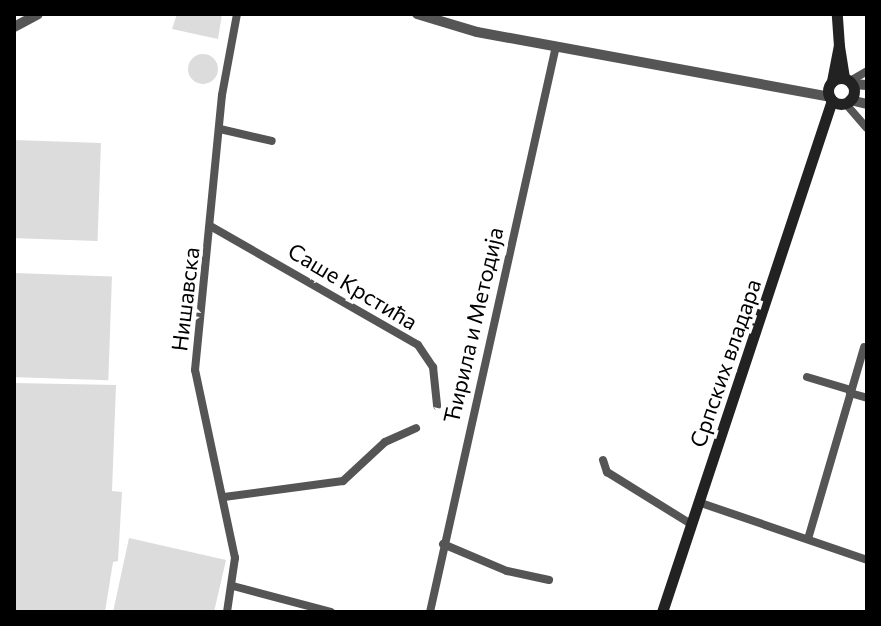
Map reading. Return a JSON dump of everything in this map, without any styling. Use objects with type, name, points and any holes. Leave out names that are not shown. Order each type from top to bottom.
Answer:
[{"type":"main road","points":[[837,14],[842,82],[839,101]]},
{"type":"main road","points":[[839,101],[842,82]]},
{"type":"main road","name":"Српских владара","points":[[662,612],[825,126],[839,101]]},
{"type":"street","points":[[14,27],[38,14]]},
{"type":"street","name":"Нишавска","points":[[227,612],[235,558],[195,370],[220,129],[237,14]]},
{"type":"street","points":[[417,14],[556,46],[867,104]]},
{"type":"street","name":"Ћирила и Методија","points":[[430,612],[556,46]]},
{"type":"street","points":[[805,90],[842,82],[867,71]]},
{"type":"street","points":[[842,82],[867,85]]},
{"type":"street","points":[[839,101],[867,128]]},
{"type":"street","points":[[220,129],[272,141]]},
{"type":"street","name":"Саше Крстића","points":[[212,227],[413,341],[433,367],[437,406]]},
{"type":"street","points":[[808,539],[864,347]]},
{"type":"street","points":[[807,377],[867,398]]},
{"type":"street","points":[[224,497],[343,481],[385,442],[416,428]]},
{"type":"street","points":[[603,460],[607,472],[691,524]]},
{"type":"street","points":[[698,502],[867,560]]},
{"type":"street","points":[[443,544],[507,571],[549,580]]},
{"type":"street","points":[[233,586],[331,612]]},
{"type":"shaded area","points":[[177,14],[222,14],[218,39],[172,29]]},
{"type":"shaded area","points":[[203,54],[214,58],[218,69],[214,80],[203,84],[192,80],[188,69],[192,58]]},
{"type":"shaded area","points":[[14,140],[101,143],[98,241],[14,238]]},
{"type":"shaded area","points":[[14,273],[112,276],[108,380],[14,377]]},
{"type":"shaded area","points":[[14,383],[116,385],[112,491],[122,492],[118,561],[113,562],[105,612],[14,612]]},
{"type":"shaded area","points":[[129,538],[226,560],[214,612],[113,612]]}]
